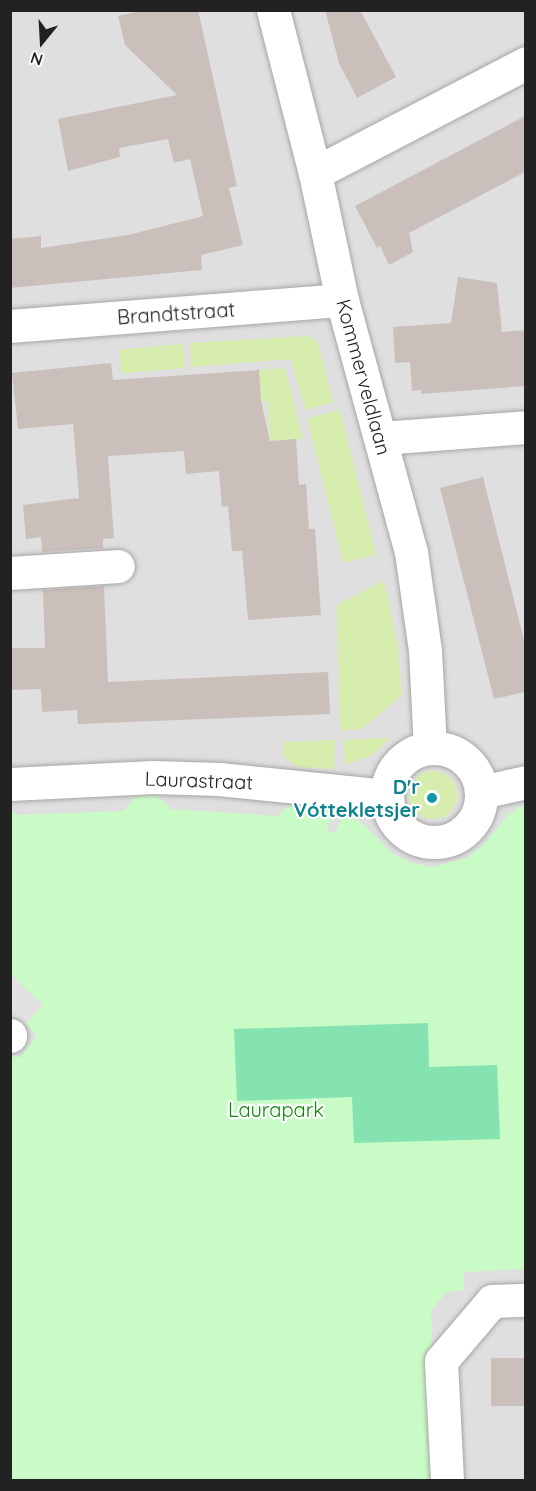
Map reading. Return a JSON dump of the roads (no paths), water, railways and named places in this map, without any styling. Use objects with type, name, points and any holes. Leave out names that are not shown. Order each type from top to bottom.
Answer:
[{"type":"street","name":"Kommerveldlaan","points":[[273,10],[315,172],[342,300],[381,438],[417,580],[425,650],[430,748]]},
{"type":"street","points":[[315,172],[525,63]]},
{"type":"street","name":"Brandtstraat","points":[[10,326],[342,300]]},
{"type":"street","points":[[381,438],[525,427]]},
{"type":"street","points":[[10,573],[118,566]]},
{"type":"street","points":[[430,748],[448,750],[465,759],[476,774],[481,792],[478,812],[467,830],[456,837],[436,843],[416,839],[399,827],[391,816],[386,796],[390,777],[401,761],[417,751],[430,748]]},
{"type":"street","name":"Laurastraat","points":[[10,784],[153,777],[219,779],[386,796]]},
{"type":"street","points":[[481,792],[525,782]]},
{"type":"street","points":[[447,1480],[441,1361],[492,1301],[525,1300]]},
{"type":"place","name":"D'r Vóttekletsjer","points":[[432,798]]},
{"type":"park label","name":"Laurapark","points":[[276,1109]]}]
